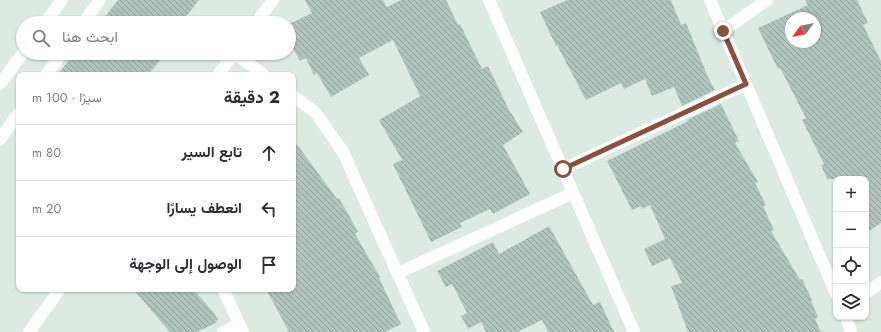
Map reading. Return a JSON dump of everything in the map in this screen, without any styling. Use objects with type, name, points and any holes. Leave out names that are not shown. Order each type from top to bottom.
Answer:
[{"type":"street","points":[[50,16],[62,0]]},
{"type":"street","points":[[88,16],[100,0]]},
{"type":"street","points":[[261,16],[273,0]]},
{"type":"street","points":[[489,0],[634,332]]},
{"type":"street","points":[[710,0],[833,287]]},
{"type":"street","points":[[723,31],[767,0]]},
{"type":"street","points":[[0,84],[18,60]]},
{"type":"street","points":[[48,72],[57,60]]},
{"type":"street","points":[[220,72],[229,60]]},
{"type":"street","points":[[244,60],[260,72]]},
{"type":"street","points":[[563,169],[746,84]]},
{"type":"street","points":[[296,98],[316,112],[343,152],[424,332]]},
{"type":"street","points":[[0,139],[16,116]]},
{"type":"street","points":[[398,273],[573,193]]},
{"type":"street","points":[[869,291],[881,282]]},
{"type":"street","points":[[34,330],[58,292]]},
{"type":"street","points":[[223,332],[241,328],[224,292]]},
{"type":"street","points":[[847,320],[851,332]]},
{"type":"building","points":[[118,0],[199,0],[186,16],[105,16]]},
{"type":"building","points":[[305,0],[383,0],[387,7],[401,0],[446,0],[458,25],[460,24],[482,69],[488,66],[508,108],[523,132],[503,145],[530,194],[493,214],[490,209],[460,223],[462,227],[431,242],[393,164],[402,160],[379,120],[420,96],[393,40],[359,58],[369,75],[331,97],[317,73],[314,75],[306,58],[300,61],[296,54],[296,21],[312,13]]},
{"type":"building","points":[[567,0],[671,0],[681,25],[686,23],[708,77],[715,90],[682,106],[674,87],[652,96],[645,79],[624,89],[621,83],[586,100],[557,45],[556,46],[540,12]]},
{"type":"building","points":[[805,0],[857,0],[868,23],[863,25],[881,61],[881,223],[869,231],[869,176],[833,176],[833,179],[827,179],[821,165],[824,164],[802,120],[806,118],[780,68],[778,69],[758,28],[785,16],[785,48],[821,48],[821,12],[793,12],[808,5]]},
{"type":"building","points":[[69,60],[160,60],[150,72],[59,72]]},
{"type":"building","points":[[721,104],[739,141],[735,143],[758,182],[755,183],[766,205],[763,206],[774,230],[771,231],[800,280],[802,279],[812,300],[811,301],[818,317],[815,319],[821,332],[688,332],[671,286],[682,283],[670,258],[652,266],[644,249],[665,239],[650,205],[642,209],[641,206],[632,210],[607,161]]},
{"type":"building","points":[[296,143],[337,199],[339,198],[358,232],[355,234],[380,277],[379,278],[401,324],[385,332],[289,332],[268,292],[296,292]]},
{"type":"building","points":[[549,226],[593,305],[600,302],[614,332],[548,332],[542,320],[517,332],[486,332],[481,322],[468,329],[461,316],[467,313],[452,284],[446,287],[437,271],[493,242],[499,254]]},
{"type":"building","points":[[136,292],[196,292],[215,314],[218,320],[214,324],[197,332],[170,332]]},
{"type":"route","points":[[563,169],[746,84],[723,31]]}]
